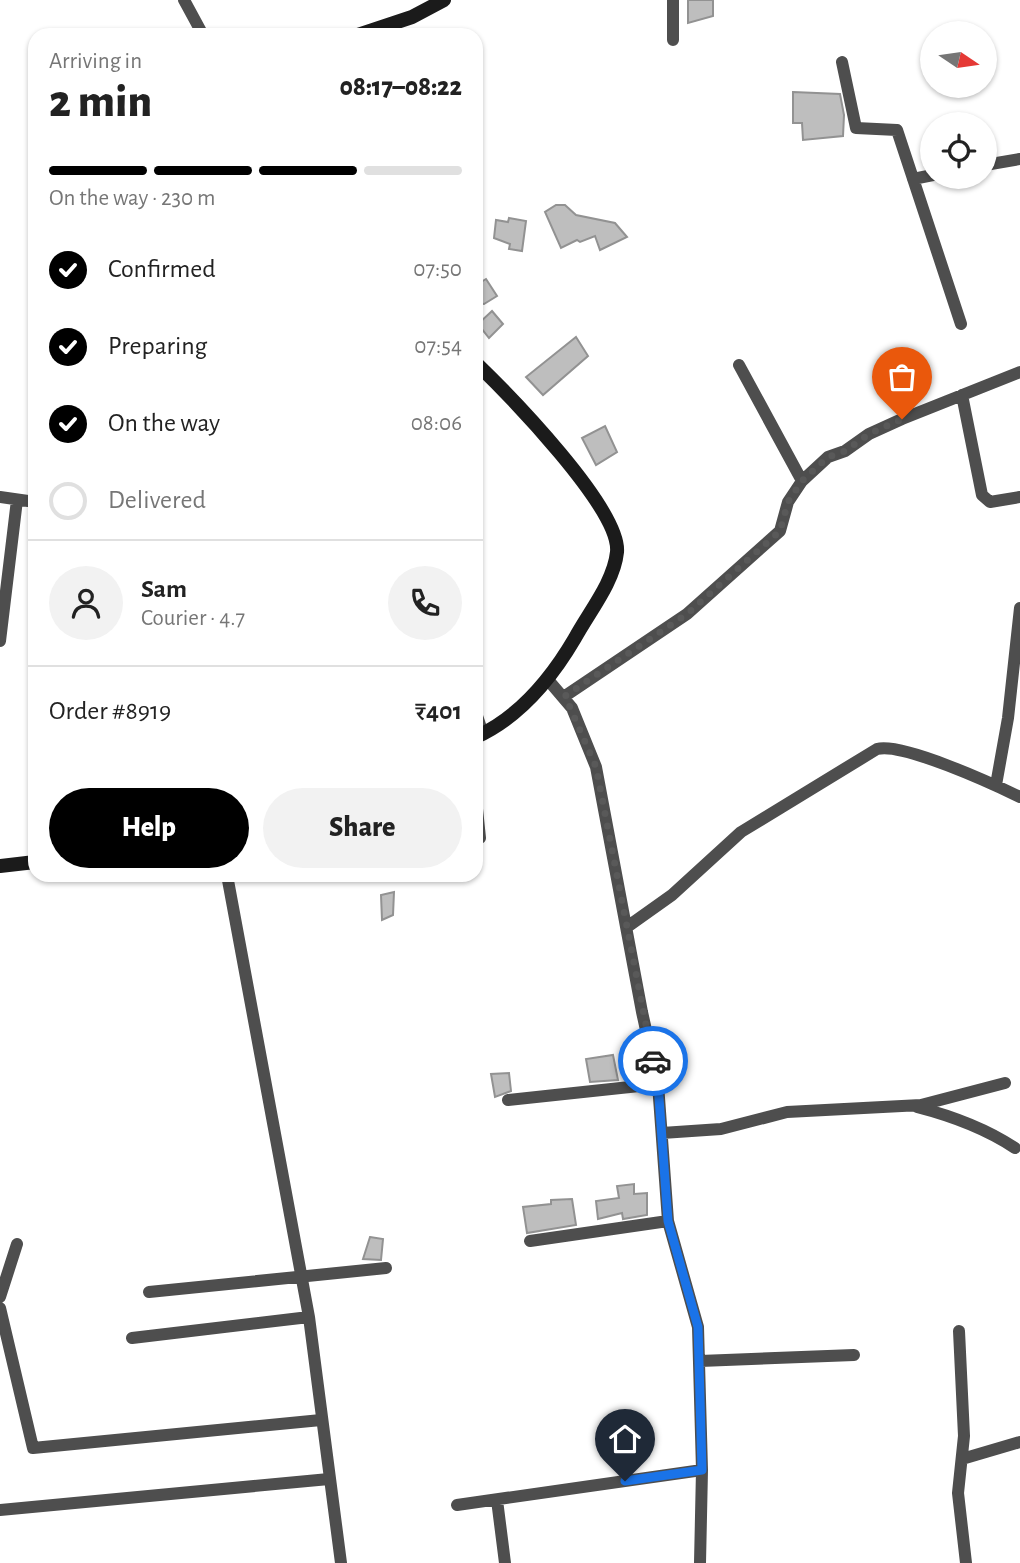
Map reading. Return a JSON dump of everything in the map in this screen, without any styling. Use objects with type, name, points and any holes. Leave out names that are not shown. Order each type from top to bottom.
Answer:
[{"type":"main road","points":[[379,28],[412,17],[443,0]]},
{"type":"main road","points":[[483,370],[517,403],[594,497],[608,522],[617,548],[608,579],[549,681],[497,728],[483,734]]},
{"type":"main road","points":[[0,866],[28,863]]},
{"type":"street","points":[[184,0],[199,28]]},
{"type":"street","points":[[673,0],[673,40]]},
{"type":"street","points":[[842,62],[856,128],[897,130],[961,324]]},
{"type":"street","points":[[997,163],[1020,159]]},
{"type":"street","points":[[913,179],[920,178]]},
{"type":"street","points":[[739,365],[802,481]]},
{"type":"street","points":[[565,696],[687,614],[780,531],[788,502],[802,481],[828,457],[845,451],[869,434],[1020,372]]},
{"type":"street","points":[[962,395],[982,495],[990,502],[1020,497]]},
{"type":"street","points":[[0,498],[28,501]]},
{"type":"street","points":[[0,641],[17,500]]},
{"type":"street","points":[[996,785],[1008,718],[1020,608]]},
{"type":"street","points":[[549,681],[565,696],[596,767],[658,1084],[668,1221],[698,1327],[702,1470],[700,1563]]},
{"type":"street","points":[[627,927],[672,895],[741,832],[877,749],[907,751],[1020,797]]},
{"type":"street","points":[[228,882],[309,1317],[341,1563]]},
{"type":"street","points":[[662,1133],[721,1129],[787,1112],[913,1106],[1004,1083]]},
{"type":"street","points":[[508,1100],[658,1084]]},
{"type":"street","points":[[913,1106],[962,1121],[995,1135],[1015,1148]]},
{"type":"street","points":[[530,1241],[668,1221]]},
{"type":"street","points":[[0,1297],[18,1244]]},
{"type":"street","points":[[149,1292],[386,1268]]},
{"type":"street","points":[[0,1308],[33,1448],[321,1420]]},
{"type":"street","points":[[132,1338],[309,1317]]},
{"type":"street","points":[[959,1331],[964,1436],[958,1493],[966,1563]]},
{"type":"street","points":[[700,1361],[854,1355]]},
{"type":"street","points":[[962,1459],[1020,1442]]},
{"type":"street","points":[[457,1506],[702,1470]]},
{"type":"street","points":[[0,1510],[329,1479]]},
{"type":"street","points":[[497,1500],[505,1563]]},
{"type":"building","points":[[688,0],[713,0],[713,16],[688,23]]},
{"type":"building","points":[[793,92],[840,94],[844,115],[843,136],[803,140],[802,123],[793,123]]},
{"type":"building","points":[[556,205],[565,205],[576,215],[615,223],[627,237],[600,250],[595,236],[580,242],[577,240],[561,248],[545,212]]},
{"type":"building","points":[[509,218],[526,221],[522,251],[509,249],[510,244],[494,238],[496,220],[508,222]]},
{"type":"building","points":[[486,279],[497,296],[484,304],[483,304],[483,281]]},
{"type":"building","points":[[492,311],[503,324],[489,338],[483,330],[483,319]]},
{"type":"building","points":[[576,337],[588,356],[543,395],[526,377]]},
{"type":"building","points":[[605,426],[617,452],[596,465],[582,438]]},
{"type":"building","points":[[394,892],[393,915],[382,920],[381,895]]},
{"type":"building","points":[[613,1055],[618,1080],[590,1082],[586,1059]]},
{"type":"building","points":[[509,1073],[511,1091],[495,1097],[491,1074]]},
{"type":"building","points":[[634,1184],[634,1194],[647,1193],[647,1215],[623,1219],[622,1213],[598,1219],[596,1201],[619,1198],[617,1186]]},
{"type":"building","points":[[572,1199],[576,1225],[527,1233],[523,1207],[551,1204],[551,1200]]},
{"type":"building","points":[[370,1237],[383,1239],[381,1260],[363,1259]]},
{"type":"way so far","points":[[653,1061],[596,767],[565,696],[687,614],[780,531],[788,502],[802,481],[828,457],[845,451],[869,434],[902,419]]},
{"type":"route","points":[[625,1481],[702,1470],[698,1327],[668,1221],[658,1084],[653,1061]]}]
